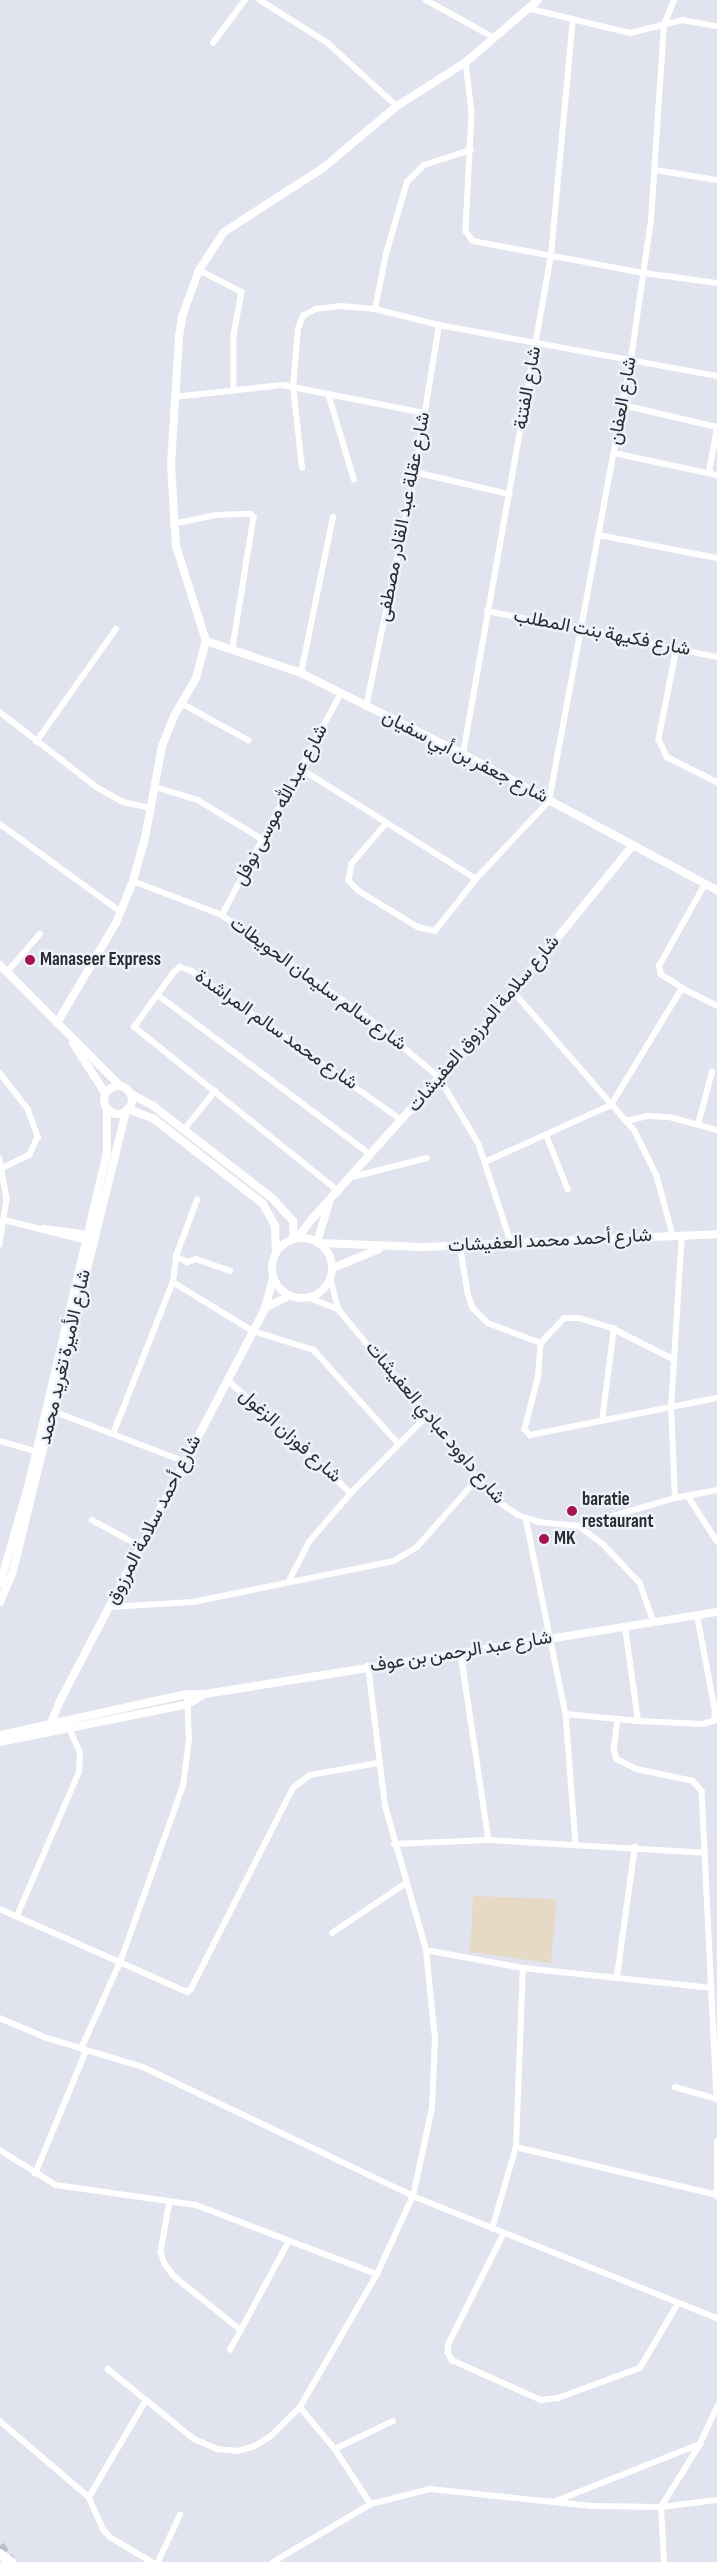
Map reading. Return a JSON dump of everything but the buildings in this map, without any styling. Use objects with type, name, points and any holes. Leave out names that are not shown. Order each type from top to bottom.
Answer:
[{"type":"highway","points":[[0,2554],[11,2562]]},
{"type":"street","points":[[213,43],[245,0]]},
{"type":"street","points":[[260,0],[328,43],[397,106]]},
{"type":"street","points":[[426,0],[495,38]]},
{"type":"street","points":[[57,1023],[80,989],[121,912],[133,881],[151,808],[162,746],[181,703],[196,678],[206,641],[176,546],[173,524],[171,465],[174,397],[182,317],[199,270],[224,232],[317,172],[397,106],[466,62],[530,9],[538,0]]},
{"type":"street","name":"شارع العفان","points":[[549,800],[583,628],[631,359],[644,273],[655,170],[664,25],[674,0]]},
{"type":"street","points":[[530,9],[630,33],[682,20],[717,26]]},
{"type":"street","name":"شارع الفتنة","points":[[463,754],[551,255],[573,20]]},
{"type":"street","points":[[466,62],[471,97],[471,150],[465,224],[468,237],[479,243],[644,273],[717,283]]},
{"type":"street","points":[[375,309],[386,254],[407,182],[424,165],[471,150]]},
{"type":"street","points":[[655,170],[717,180]]},
{"type":"street","points":[[199,270],[242,292],[234,335],[234,390]]},
{"type":"street","points":[[302,468],[293,387],[298,330],[306,312],[333,307],[375,309],[439,325],[717,376]]},
{"type":"street","name":"شارع عقلة عبد القادر مصطفى","points":[[366,707],[415,472],[439,325]]},
{"type":"street","points":[[174,397],[274,385],[425,413]]},
{"type":"street","points":[[329,395],[354,480]]},
{"type":"street","points":[[623,405],[717,427],[708,473]]},
{"type":"street","points":[[614,452],[717,475]]},
{"type":"street","points":[[415,472],[509,494]]},
{"type":"street","points":[[173,524],[216,515],[250,514],[254,517],[233,648]]},
{"type":"street","points":[[301,673],[333,517]]},
{"type":"street","points":[[599,535],[717,558]]},
{"type":"street","name":"شارع فكيهة بنت المطلب","points":[[487,611],[583,628],[717,657]]},
{"type":"street","points":[[36,742],[116,629]]},
{"type":"street","name":"شارع جعفر بن أبي سفيان","points":[[206,641],[233,648],[301,673],[340,695],[463,754],[717,890]]},
{"type":"street","points":[[677,648],[659,739],[668,757],[717,782]]},
{"type":"street","name":"شارع عبدالله موسى نوفل","points":[[222,915],[340,695]]},
{"type":"street","points":[[181,703],[248,740]]},
{"type":"street","points":[[0,712],[36,742],[113,797],[151,808]]},
{"type":"street","points":[[300,768],[476,879]]},
{"type":"street","points":[[155,787],[198,800],[262,839]]},
{"type":"street","points":[[387,823],[352,864],[348,876],[352,886],[418,928],[431,931],[442,925],[476,879],[549,800]]},
{"type":"street","points":[[0,824],[121,912]]},
{"type":"street","name":"شارع سلامة المرزوق العفيشات","points":[[296,1238],[352,1178],[513,991],[632,846]]},
{"type":"street","name":"شارع سالم سليمان الحويطات","points":[[133,881],[222,915],[386,1031],[439,1077],[468,1123],[485,1162],[511,1242]]},
{"type":"street","points":[[705,884],[659,966],[661,975],[717,1006]]},
{"type":"street","points":[[7,972],[40,934]]},
{"type":"street","points":[[0,965],[119,1085],[131,1094],[146,1101],[282,1207],[293,1221],[296,1238]]},
{"type":"street","name":"شارع محمد سالم المراشدة","points":[[339,1192],[134,1027],[176,969],[192,971],[402,1120]]},
{"type":"street","points":[[485,1162],[611,1106],[682,988]]},
{"type":"street","points":[[513,991],[626,1121],[641,1142],[657,1176],[673,1234]]},
{"type":"street","points":[[158,996],[371,1155]]},
{"type":"street","points":[[68,1034],[105,1093],[107,1108],[114,1113],[127,1110],[154,1119],[263,1204],[275,1226],[276,1252],[272,1265],[273,1278],[289,1296]]},
{"type":"street","points":[[698,1125],[712,1072]]},
{"type":"street","points":[[0,1073],[28,1109],[38,1137],[30,1155],[3,1168]]},
{"type":"street","points":[[105,1093],[119,1085]]},
{"type":"street","points":[[184,1130],[215,1092]]},
{"type":"street","points":[[127,1110],[131,1094]]},
{"type":"street","name":"شارع الأميرة تغريد محمد","points":[[0,1584],[36,1451],[108,1152],[107,1108]]},
{"type":"street","name":"شارع الأميرة تغريد محمد","points":[[0,1602],[13,1571],[127,1110]]},
{"type":"street","points":[[626,1121],[658,1116],[717,1130]]},
{"type":"street","points":[[547,1136],[568,1190]]},
{"type":"street","points":[[352,1178],[427,1158]]},
{"type":"street","points":[[0,1159],[7,1199],[6,1220],[0,1244]]},
{"type":"street","name":"شارع سلامة المرزوق العفيشات","points":[[319,1242],[332,1199]]},
{"type":"street","points":[[113,1434],[173,1282],[176,1256],[197,1200]]},
{"type":"street","points":[[6,1220],[87,1237]]},
{"type":"street","name":"شارع أحمد محمد العفيشات","points":[[319,1242],[384,1247],[673,1234],[717,1234]]},
{"type":"street","points":[[675,1498],[671,1408],[682,1234]]},
{"type":"street","points":[[265,1308],[289,1296],[310,1298],[324,1290],[331,1279],[333,1268],[330,1257],[319,1242],[296,1238],[276,1252]]},
{"type":"street","points":[[460,1245],[468,1293],[479,1317],[540,1343]]},
{"type":"street","name":"شارع أحمد محمد العفيشات","points":[[333,1268],[384,1247]]},
{"type":"street","points":[[176,1256],[186,1262],[196,1259],[230,1271]]},
{"type":"street","name":"شارع أحمد سلامة المرزوق","points":[[47,1730],[183,1461],[265,1308],[273,1278]]},
{"type":"street","name":"شارع داوود عبادي العفيشات","points":[[331,1279],[339,1310],[499,1502],[526,1518],[579,1526],[675,1498],[717,1490]]},
{"type":"street","points":[[173,1282],[253,1331],[279,1342],[314,1350],[398,1443]]},
{"type":"street","name":"شارع داوود عبادي العفيشات","points":[[310,1298],[339,1310]]},
{"type":"street","points":[[675,1360],[614,1329],[579,1318],[564,1318],[540,1343],[540,1364],[525,1424],[527,1433],[535,1435],[717,1398]]},
{"type":"street","points":[[602,1421],[614,1329]]},
{"type":"street","name":"شارع فوزان الزغول","points":[[228,1380],[351,1493]]},
{"type":"street","points":[[52,1411],[183,1461]]},
{"type":"street","points":[[289,1581],[309,1542],[351,1493],[398,1443],[428,1415]]},
{"type":"street","points":[[0,1440],[36,1451]]},
{"type":"street","points":[[109,1608],[193,1602],[404,1557],[417,1548],[478,1478]]},
{"type":"street","points":[[688,1496],[717,1541]]},
{"type":"street","points":[[526,1518],[566,1714],[576,1843]]},
{"type":"street","points":[[92,1520],[140,1546]]},
{"type":"street","points":[[579,1526],[604,1545],[640,1583],[654,1622]]},
{"type":"street","name":"شارع عبد الرحمن بن عوف","points":[[0,1742],[187,1694],[205,1694],[368,1666],[717,1612]]},
{"type":"street","points":[[566,1714],[638,1721],[702,1724],[714,1721],[697,1616]]},
{"type":"street","points":[[625,1627],[638,1721]]},
{"type":"street","points":[[461,1653],[489,1840]]},
{"type":"street","points":[[108,2369],[146,2402],[194,2438],[217,2449],[238,2451],[271,2436],[300,2407],[377,2274],[413,2196],[432,2108],[435,2039],[426,1950],[394,1844],[378,1762],[368,1666]]},
{"type":"street","points":[[35,2174],[83,2050],[121,1960],[183,1786],[189,1740],[187,1694]]},
{"type":"street","name":"شارع عبد الرحمن بن عوف","points":[[0,1734],[70,1728],[188,1704],[205,1694]]},
{"type":"street","points":[[618,1719],[614,1750],[621,1762],[637,1769],[693,1780],[700,1787],[704,1802],[712,1988],[715,2013],[717,2096]]},
{"type":"street","points":[[17,1916],[79,1772],[80,1753],[70,1728]]},
{"type":"street","points":[[0,1909],[121,1960],[178,1990],[191,1989],[293,1788],[310,1775],[378,1762]]},
{"type":"street","points":[[394,1844],[489,1840],[576,1843],[705,1853]]},
{"type":"street","points":[[617,1976],[635,1847]]},
{"type":"street","points":[[332,1933],[405,1884]]},
{"type":"street","points":[[426,1950],[523,1968],[617,1976],[712,1988]]},
{"type":"street","points":[[492,2229],[516,2147],[523,1968]]},
{"type":"street","points":[[0,2018],[83,2050],[143,2067],[176,2081],[281,2135],[413,2196],[677,2305],[717,2318]]},
{"type":"street","points":[[675,2087],[717,2099]]},
{"type":"street","points":[[516,2147],[717,2197],[717,2142]]},
{"type":"street","points":[[0,2150],[35,2174],[56,2185],[170,2201],[220,2213],[377,2274]]},
{"type":"street","points":[[170,2201],[161,2252],[165,2264],[174,2276],[241,2330]]},
{"type":"street","points":[[504,2234],[448,2344],[448,2352],[452,2360],[541,2400],[558,2398],[640,2368],[677,2305]]},
{"type":"street","points":[[230,2350],[289,2241]]},
{"type":"street","points":[[89,2497],[146,2402]]},
{"type":"street","points":[[300,2407],[335,2449],[371,2504]]},
{"type":"street","points":[[664,2562],[661,2507],[700,2444],[717,2407]]},
{"type":"street","points":[[0,2421],[89,2497],[104,2530],[152,2562]]},
{"type":"street","points":[[335,2449],[394,2421]]},
{"type":"street","points":[[554,2502],[700,2444]]},
{"type":"street","points":[[273,2562],[371,2504],[430,2488],[554,2502],[661,2507],[717,2500]]},
{"type":"street","points":[[158,2562],[180,2514]]},
{"type":"shaded area","points":[[473,1896],[557,1899],[551,1963],[470,1952]]},
{"type":"tunnel","points":[[0,2545],[11,2560]]},
{"type":"place","name":"Manaseer Express","points":[[30,960]]},
{"type":"place","name":"baratie restaurant","points":[[572,1511]]},
{"type":"place","name":"MK","points":[[544,1539]]}]
